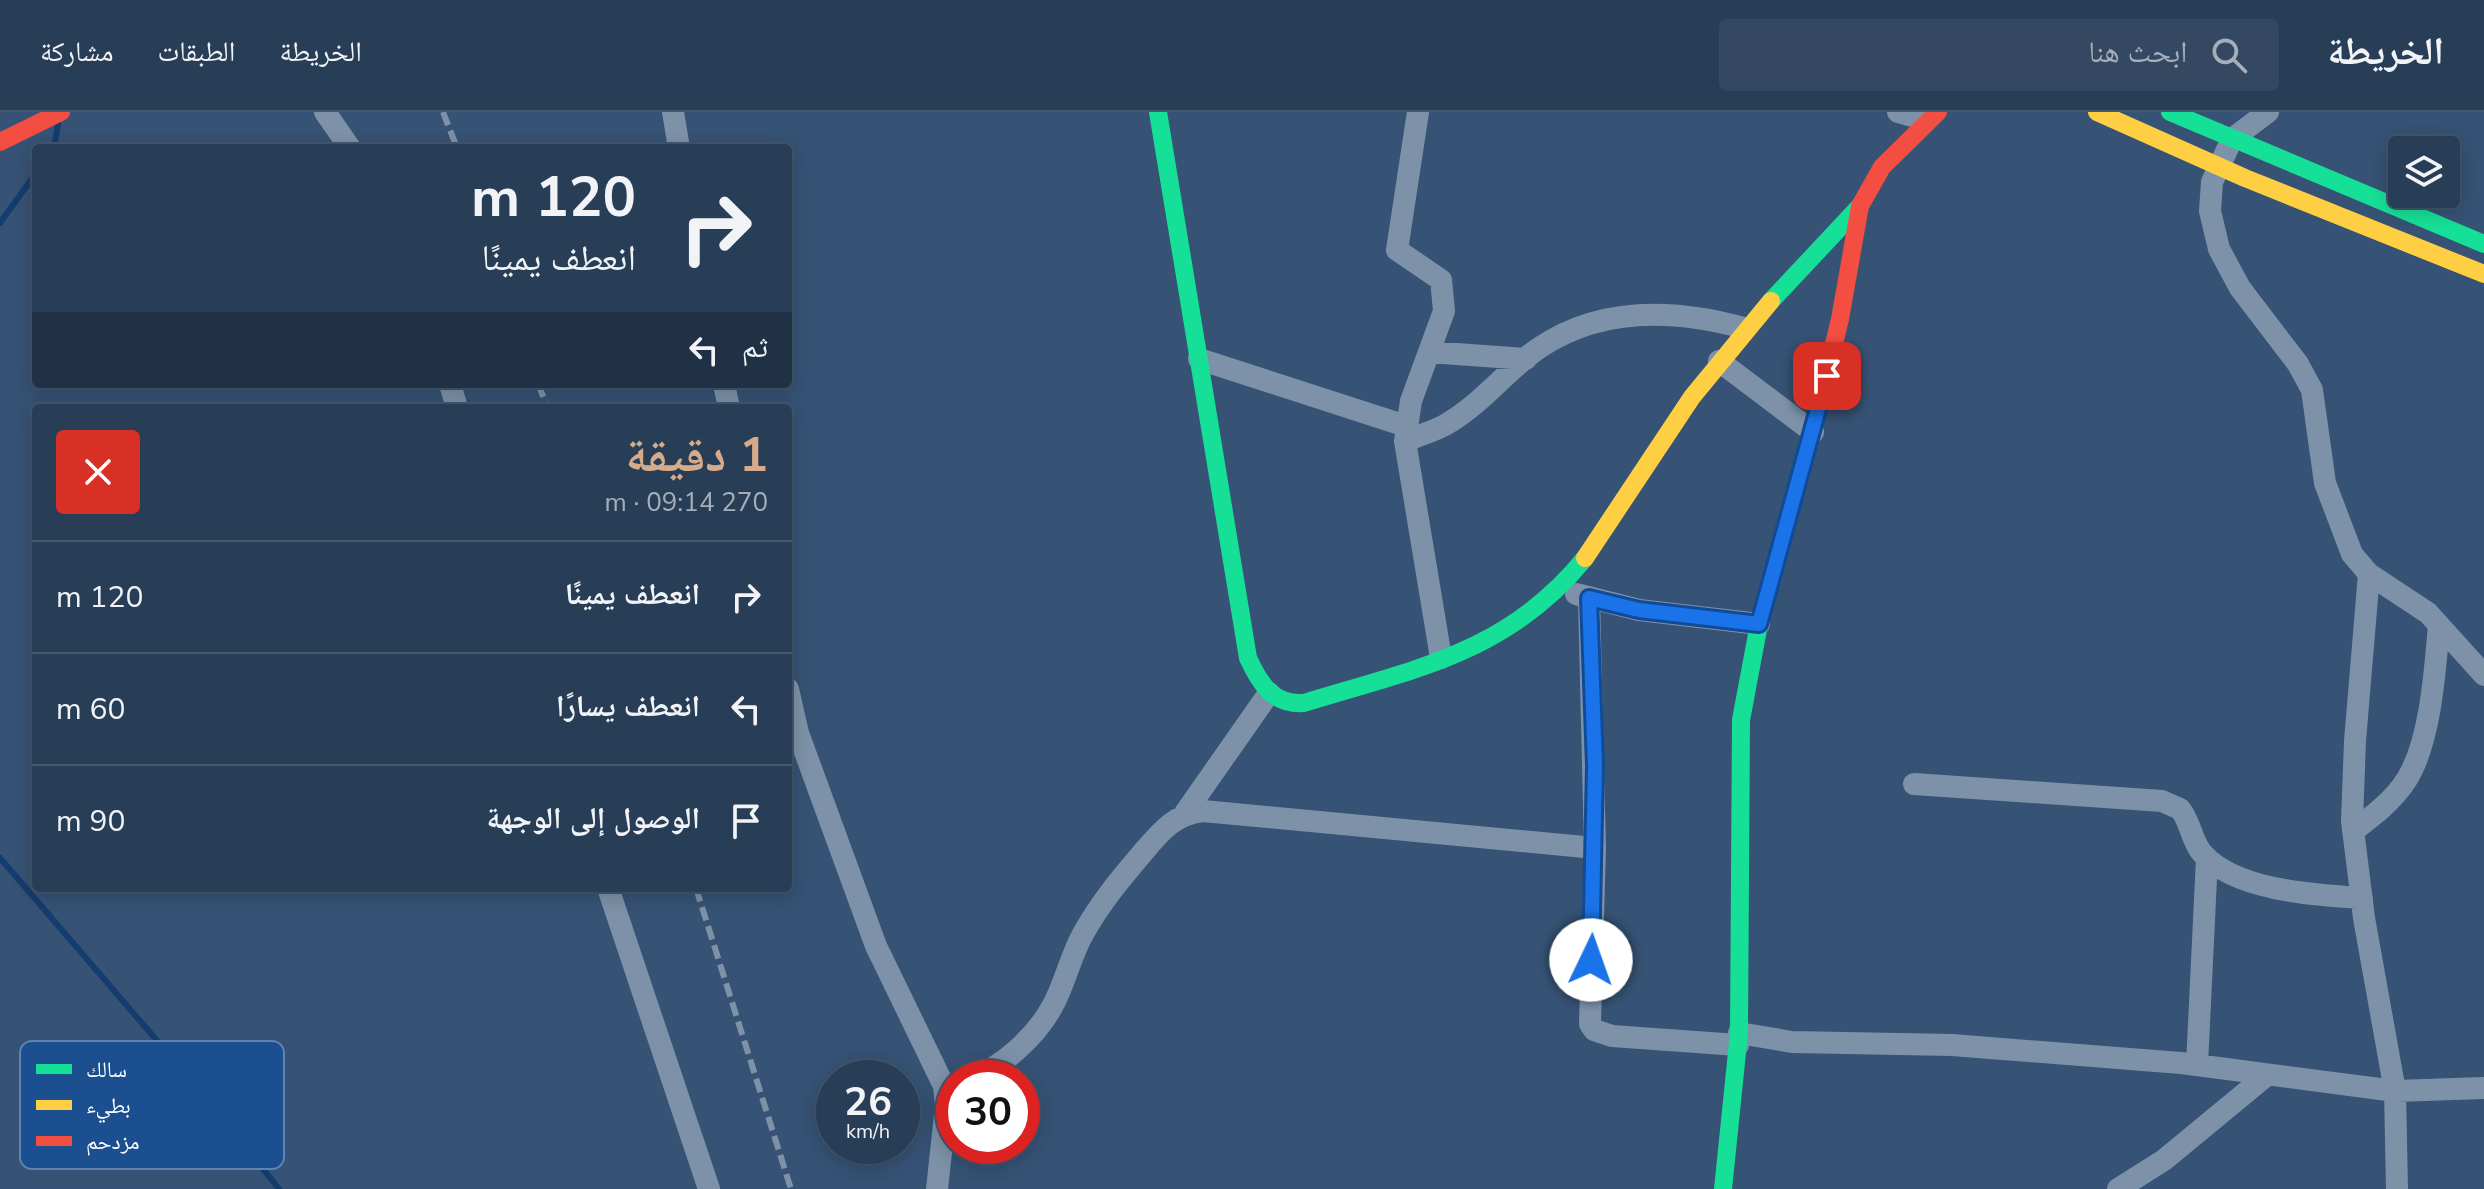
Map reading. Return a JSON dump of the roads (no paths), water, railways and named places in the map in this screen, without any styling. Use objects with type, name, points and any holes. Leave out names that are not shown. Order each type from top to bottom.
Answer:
[{"type":"street","points":[[0,142],[61,112]]},
{"type":"street","points":[[325,112],[347,144]]},
{"type":"street","points":[[673,112],[678,144]]},
{"type":"street","points":[[1158,112],[1248,658],[1269,693],[1289,704],[1304,703],[1441,658],[1503,633],[1560,587],[1614,516],[1744,328],[1860,206],[1882,167],[1932,116]]},
{"type":"street","points":[[1418,112],[1397,250],[1404,258],[1434,272],[1443,284],[1444,311],[1405,434],[1441,658]]},
{"type":"street","points":[[1898,112],[1932,116]]},
{"type":"street","points":[[2097,112],[2219,166],[2484,274]]},
{"type":"street","points":[[2170,112],[2484,244]]},
{"type":"street","points":[[2268,112],[2232,139],[2219,166],[2209,196],[2219,249],[2240,288],[2298,364],[2312,390],[2325,483],[2347,545],[2369,574],[2407,597],[2439,625],[2484,675]]},
{"type":"street","points":[[1723,1189],[1738,1039],[1741,720],[1759,624],[1813,432],[1840,319],[1860,206]]},
{"type":"street","points":[[1199,359],[1405,434],[1448,424],[1539,348],[1580,328],[1617,316],[1663,314],[1708,318],[1744,328]]},
{"type":"street","points":[[1429,352],[1526,359]]},
{"type":"street","points":[[1719,361],[1813,432]]},
{"type":"street","points":[[2369,574],[2355,741],[2353,831],[2395,1091],[2397,1189]]},
{"type":"street","points":[[1560,587],[1589,598],[1639,610],[1759,624]]},
{"type":"street","points":[[1589,598],[1595,848],[1588,1012],[1594,1030],[1625,1037],[1952,1045],[2197,1065],[2395,1091],[2484,1088]]},
{"type":"street","points":[[2353,831],[2396,794],[2416,761],[2435,675],[2439,625]]},
{"type":"street","points":[[1004,1060],[1051,1008],[1081,936],[1107,894],[1163,829],[1185,813],[1269,693]]},
{"type":"street","points":[[793,735],[876,946],[936,1060]]},
{"type":"street","points":[[1914,784],[2162,801],[2174,805],[2186,816],[2194,841],[2207,858],[2272,887],[2300,894],[2362,898]]},
{"type":"street","points":[[1185,813],[1203,811],[1595,848]]},
{"type":"street","points":[[2197,1065],[2207,858]]},
{"type":"street","points":[[609,892],[709,1189]]},
{"type":"street","points":[[2118,1189],[2164,1160],[2267,1075]]},
{"type":"street","points":[[937,1189],[940,1164]]},
{"type":"waterway","points":[[55,144],[58,124]]},
{"type":"waterway","points":[[0,223],[32,179]]},
{"type":"waterway","points":[[0,858],[157,1041]]},
{"type":"waterway","points":[[263,1169],[279,1189]]},
{"type":"railway","points":[[443,112],[455,144]]},
{"type":"railway","points":[[540,388],[546,404]]},
{"type":"railway","points":[[697,892],[791,1189]]}]
